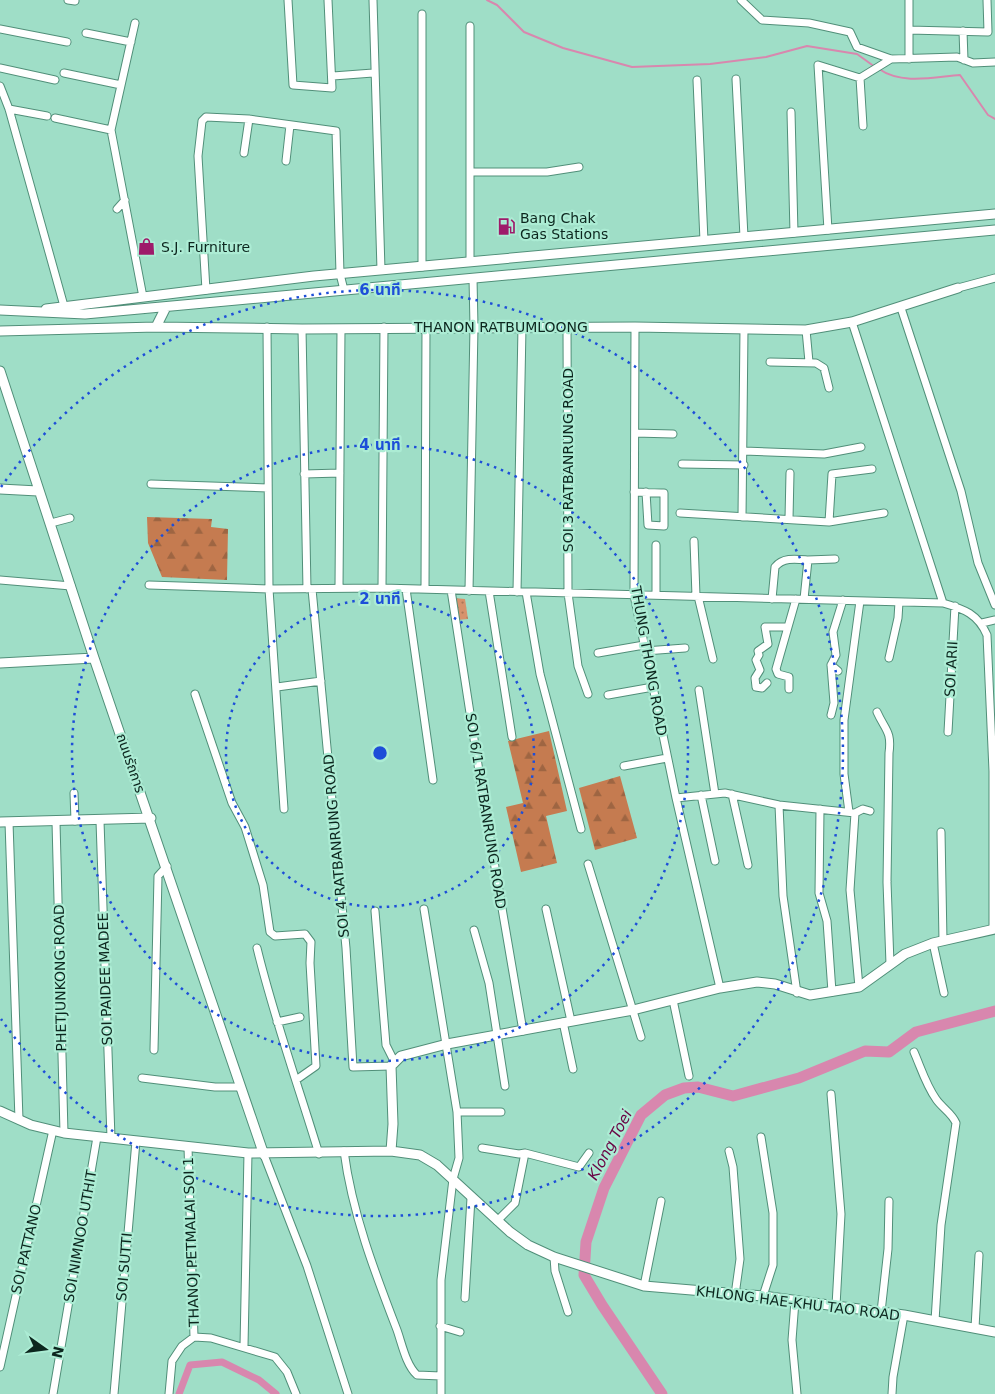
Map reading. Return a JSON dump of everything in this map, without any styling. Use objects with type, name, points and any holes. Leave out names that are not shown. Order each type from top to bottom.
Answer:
[{"type":"street","points":[[288,0],[293,85],[332,88],[333,76],[330,70],[328,0]]},
{"type":"street","points":[[372,0],[381,270]]},
{"type":"street","points":[[741,0],[762,20],[809,23],[850,32],[857,47],[891,59],[957,58],[973,63],[995,62]]},
{"type":"street","points":[[909,0],[909,59]]},
{"type":"street","points":[[909,30],[988,32],[987,0]]},
{"type":"street","points":[[422,14],[422,267]]},
{"type":"street","points":[[135,23],[111,130],[143,297]]},
{"type":"street","points":[[470,26],[470,262]]},
{"type":"street","points":[[0,29],[67,42]]},
{"type":"street","points":[[963,31],[964,60]]},
{"type":"street","points":[[86,33],[131,42]]},
{"type":"street","points":[[828,230],[818,65],[860,78],[891,59]]},
{"type":"street","points":[[0,68],[55,80]]},
{"type":"street","points":[[64,73],[121,85]]},
{"type":"street","points":[[333,76],[373,73]]},
{"type":"street","points":[[860,78],[863,126]]},
{"type":"street","points":[[736,79],[744,237]]},
{"type":"street","points":[[697,80],[705,255]]},
{"type":"street","points":[[0,86],[9,109],[64,306]]},
{"type":"street","points":[[9,109],[47,116]]},
{"type":"street","points":[[792,112],[794,233]]},
{"type":"street","points":[[55,118],[111,130]]},
{"type":"street","points":[[206,290],[198,156],[202,121],[206,118],[249,120],[336,131],[340,274],[344,290]]},
{"type":"street","points":[[244,153],[249,120]]},
{"type":"street","points":[[286,161],[290,125]]},
{"type":"street","points":[[470,172],[547,172],[579,167]]},
{"type":"street","points":[[117,209],[124,200]]},
{"type":"street","points":[[36,311],[64,306],[340,274],[995,214]]},
{"type":"street","points":[[0,310],[85,314],[705,255],[995,230]]},
{"type":"street","points":[[469,591],[474,327],[472,278]]},
{"type":"street","name":"THANON RATBUMLOONG","points":[[0,331],[156,327],[340,329],[384,327],[634,327],[806,330],[852,322],[995,278]]},
{"type":"street","points":[[156,327],[166,307]]},
{"type":"street","points":[[902,308],[960,491],[978,563],[995,605]]},
{"type":"street","points":[[85,314],[96,329]]},
{"type":"street","points":[[852,322],[943,603]]},
{"type":"street","points":[[382,588],[384,327]]},
{"type":"street","points":[[425,590],[426,327]]},
{"type":"street","points":[[517,592],[522,327]]},
{"type":"street","name":"SOI 3 RATBANRUNG ROAD","points":[[567,327],[568,594],[578,666],[588,694]]},
{"type":"street","name":"THUNG THONG ROAD","points":[[634,327],[634,595],[667,758],[720,988]]},
{"type":"street","points":[[267,328],[269,590],[284,808]]},
{"type":"street","name":"SOI 4 RATBANRUNG ROAD","points":[[302,329],[304,474],[309,589],[321,681],[346,948],[353,1067],[392,1063]]},
{"type":"street","points":[[339,588],[340,329]]},
{"type":"street","points":[[742,516],[744,329]]},
{"type":"street","points":[[806,330],[809,362]]},
{"type":"street","points":[[770,362],[816,363],[824,368],[829,388]]},
{"type":"street","name":"ถนนรัถการ","points":[[0,371],[94,658],[151,818],[264,1155]]},
{"type":"street","points":[[635,433],[673,434]]},
{"type":"street","points":[[744,451],[824,454],[861,447]]},
{"type":"street","points":[[682,464],[744,465]]},
{"type":"street","points":[[829,522],[832,474],[872,469]]},
{"type":"street","points":[[304,474],[340,473]]},
{"type":"street","points":[[789,519],[790,473]]},
{"type":"street","points":[[151,484],[268,488]]},
{"type":"street","points":[[0,488],[38,491]]},
{"type":"street","points":[[634,492],[646,492],[664,495],[664,526],[648,525],[646,492]]},
{"type":"street","points":[[680,512],[829,522],[884,513]]},
{"type":"street","points":[[51,523],[70,518]]},
{"type":"street","points":[[694,541],[697,596],[713,659]]},
{"type":"street","points":[[656,545],[656,596]]},
{"type":"street","points":[[772,599],[775,567],[779,562],[784,560],[834,559]]},
{"type":"street","points":[[789,689],[789,677],[778,674],[776,668],[788,627],[800,599],[808,560]]},
{"type":"street","points":[[0,580],[71,586]]},
{"type":"street","points":[[149,585],[269,590],[382,588],[943,603],[965,609],[982,623],[987,635],[993,771],[994,929],[933,943],[905,954],[859,987],[810,995],[797,993],[774,984],[758,982],[720,988],[633,1010],[447,1044],[401,1056],[392,1063]]},
{"type":"street","points":[[406,589],[433,780]]},
{"type":"street","name":"SOI 6/1 RATBANRUNG ROAD","points":[[451,590],[483,797],[524,1031]]},
{"type":"street","points":[[489,591],[512,737]]},
{"type":"street","points":[[526,592],[540,674],[581,829]]},
{"type":"street","points":[[831,715],[834,703],[831,666],[836,655],[833,632],[843,600]]},
{"type":"street","points":[[859,987],[850,890],[852,812],[844,774],[844,720],[860,601]]},
{"type":"street","points":[[889,658],[898,618],[899,602]]},
{"type":"street","name":"SOI ARII","points":[[948,732],[955,606]]},
{"type":"street","points":[[982,623],[995,620]]},
{"type":"street","points":[[767,683],[762,688],[756,687],[755,678],[760,670],[756,660],[759,655],[758,651],[768,644],[765,627],[788,627]]},
{"type":"street","points":[[598,653],[645,648],[685,648]]},
{"type":"street","points":[[0,663],[94,658]]},
{"type":"street","points":[[831,666],[838,671]]},
{"type":"street","points":[[277,687],[321,681]]},
{"type":"street","points":[[608,695],[653,687]]},
{"type":"street","points":[[699,690],[715,794]]},
{"type":"street","points":[[195,694],[232,803],[245,827],[263,885],[270,932],[275,936],[305,934],[311,942],[310,963],[316,1066],[296,1080]]},
{"type":"street","points":[[877,712],[889,730],[891,740],[888,753],[890,964]]},
{"type":"street","points":[[624,766],[667,758]]},
{"type":"street","points":[[74,793],[76,821]]},
{"type":"street","points":[[676,798],[732,794],[779,805],[852,812],[863,809],[870,811]]},
{"type":"street","points":[[732,794],[748,866]]},
{"type":"street","points":[[701,795],[715,861]]},
{"type":"street","points":[[779,805],[783,896],[797,993]]},
{"type":"street","points":[[820,809],[819,893],[828,921],[832,992]]},
{"type":"street","points":[[19,1120],[4,822],[100,821],[151,818]]},
{"type":"street","name":"SOI PAIDEE MADEE","points":[[100,821],[111,1138]]},
{"type":"street","name":"PHETJUNKONG ROAD","points":[[56,822],[64,1133]]},
{"type":"street","points":[[941,832],[943,941]]},
{"type":"street","points":[[588,864],[641,1037]]},
{"type":"street","points":[[154,1050],[158,876],[167,866]]},
{"type":"street","points":[[546,909],[567,1021],[573,1069]]},
{"type":"street","points":[[424,910],[457,1112],[459,1158],[453,1179],[441,1280],[441,1394]]},
{"type":"street","points":[[375,912],[386,1045],[392,1063],[392,1151]]},
{"type":"street","points":[[474,930],[488,984],[505,1086]]},
{"type":"street","points":[[933,943],[944,993]]},
{"type":"street","points":[[257,948],[287,1059],[296,1080],[320,1154]]},
{"type":"street","points":[[673,1000],[689,1076]]},
{"type":"street","points":[[277,1022],[300,1017]]},
{"type":"street","points":[[914,1052],[933,1094],[939,1104],[952,1116],[956,1123],[941,1225],[935,1321]]},
{"type":"street","points":[[142,1078],[215,1087],[240,1087]]},
{"type":"street","points":[[831,1094],[841,1214],[836,1306]]},
{"type":"street","name":"KHLONG HAE-KHU TAO ROAD","points":[[0,1111],[19,1120],[64,1133],[264,1155],[320,1154],[344,1151],[392,1151],[420,1155],[437,1165],[497,1221],[528,1245],[554,1257],[644,1286],[762,1296],[904,1315],[995,1332]]},
{"type":"street","points":[[457,1112],[501,1112]]},
{"type":"street","name":"SOI PATTANO","points":[[0,1367],[53,1130]]},
{"type":"street","name":"SOI NIMNOO UTHIT","points":[[53,1394],[97,1136]]},
{"type":"street","points":[[761,1137],[770,1183],[773,1222],[773,1265],[762,1296]]},
{"type":"street","name":"SOI SUTTI","points":[[114,1394],[136,1141]]},
{"type":"street","name":"THANOJ PETMALAI SOI 1","points":[[188,1147],[194,1337]]},
{"type":"street","points":[[482,1148],[518,1154],[525,1153],[579,1167],[589,1152]]},
{"type":"street","points":[[344,1151],[347,1178],[365,1242],[406,1356],[417,1375],[441,1376]]},
{"type":"street","points":[[728,1151],[733,1167],[740,1260],[735,1295]]},
{"type":"street","points":[[244,1346],[248,1153]]},
{"type":"street","points":[[497,1221],[515,1203],[525,1153]]},
{"type":"street","points":[[264,1155],[307,1266],[348,1394]]},
{"type":"street","points":[[465,1298],[471,1198]]},
{"type":"street","points":[[881,1312],[888,1249],[889,1201]]},
{"type":"street","points":[[644,1286],[661,1202]]},
{"type":"street","points":[[976,1328],[979,1256]]},
{"type":"street","points":[[554,1257],[555,1271],[568,1312]]},
{"type":"street","points":[[795,1301],[792,1340],[797,1394]]},
{"type":"street","points":[[892,1394],[893,1377],[904,1315]]},
{"type":"street","points":[[440,1326],[460,1332]]},
{"type":"street","points":[[169,1394],[172,1360],[182,1346],[194,1337],[211,1338],[268,1354],[278,1360],[287,1372],[296,1394]]},
{"type":"shaded area","points":[[454,598],[465,599],[468,619],[457,620]]},
{"type":"green space","points":[[147,517],[212,519],[211,527],[228,529],[227,580],[162,577],[148,543]]},
{"type":"green space","points":[[549,731],[567,811],[546,816],[557,863],[521,872],[506,807],[523,803],[508,741]]},
{"type":"green space","points":[[620,776],[637,838],[595,850],[579,788]]},
{"type":"waterway","points":[[487,0],[497,5],[524,32],[563,48],[632,67],[710,64],[766,57],[807,46],[857,54],[875,67]]},
{"type":"waterway","points":[[879,69],[898,77],[918,79],[960,75],[988,115],[995,119]]},
{"type":"waterway","name":"Klong Toei","points":[[662,1394],[584,1275],[586,1242],[604,1188],[641,1115],[665,1095],[684,1088],[698,1087],[733,1096],[799,1078],[865,1051],[889,1052],[916,1032],[995,1011]]},
{"type":"waterway","name":"Klong Toei","points":[[179,1394],[190,1365],[222,1362],[259,1380],[276,1394]]},
{"type":"place","name":"Bang Chak Gas Stations","points":[[506,226]]},
{"type":"place","name":"S.J. Furniture","points":[[147,247]]}]
